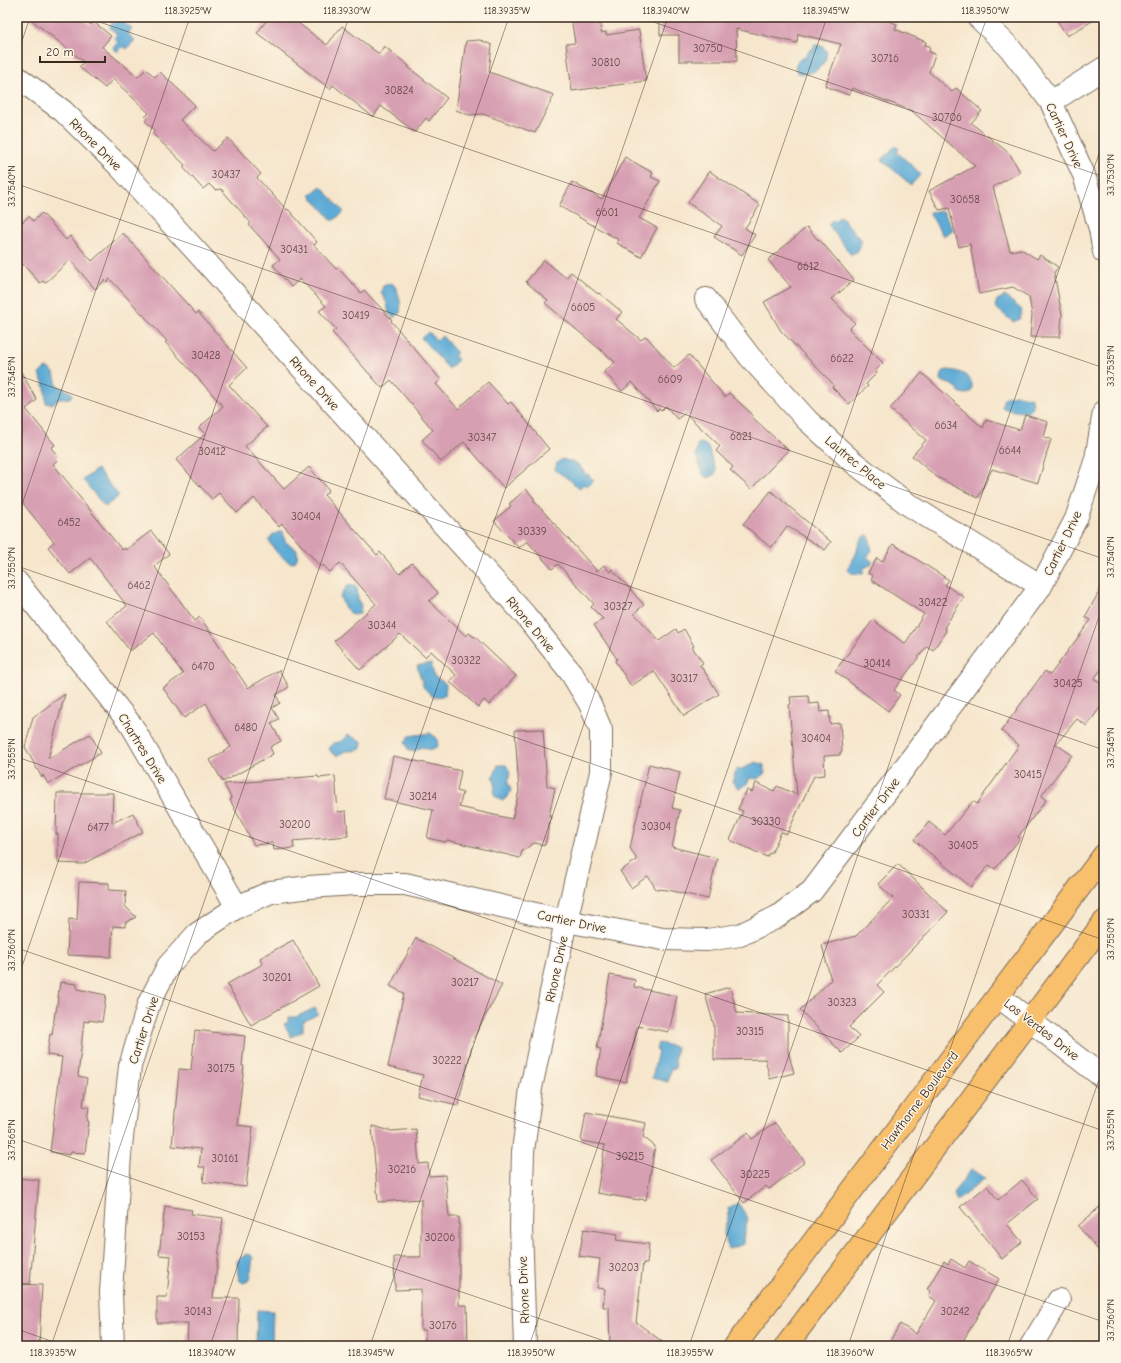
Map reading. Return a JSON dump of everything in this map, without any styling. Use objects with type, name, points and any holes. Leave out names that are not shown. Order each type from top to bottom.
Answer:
[{"type":"main road","name":"Hawthorne Boulevard","points":[[735,1346],[1104,855]]},
{"type":"main road","points":[[786,1346],[1104,922]]},
{"type":"street","name":"Cartier Drive","points":[[978,17],[1009,47],[1051,102],[1084,175],[1100,229],[1104,252]]},
{"type":"street","points":[[1051,102],[1104,68]]},
{"type":"street","name":"Rhone Drive","points":[[17,78],[63,111],[121,168],[525,615],[572,674],[590,704],[601,730],[601,772],[566,920],[531,1088],[523,1152],[521,1226],[525,1346]]},
{"type":"street","name":"Lautrec Place","points":[[706,298],[750,357],[808,420],[853,462],[909,505],[1041,586]]},
{"type":"street","name":"Cartier Drive","points":[[113,1346],[110,1292],[120,1155],[130,1066],[149,1003],[168,966],[197,934],[237,907],[271,892],[309,887],[354,884],[405,884],[566,920],[664,939],[707,940],[740,935],[777,916],[812,891],[1041,586],[1076,518],[1096,459],[1104,412]]},
{"type":"street","name":"Chartres Drive","points":[[17,582],[132,726],[237,907]]},
{"type":"street","name":"Los Verdes Drive","points":[[998,996],[1031,1020],[1104,1078]]},
{"type":"street","points":[[1031,1346],[1058,1300]]},
{"type":"water","points":[[117,17],[132,29],[128,34],[135,40],[127,49],[123,46],[118,52],[113,48],[118,42],[114,38],[117,34],[109,27]]},
{"type":"water","points":[[814,45],[822,46],[826,50],[827,55],[825,61],[821,67],[815,71],[798,73],[795,68],[798,60],[805,57],[810,50],[814,48]]},
{"type":"water","points":[[895,146],[899,149],[897,152],[921,174],[911,185],[882,160]]},
{"type":"water","points":[[321,186],[344,212],[333,221],[310,195]]},
{"type":"water","points":[[943,211],[953,230],[943,236],[929,212]]},
{"type":"water","points":[[841,216],[862,240],[858,251],[851,255],[828,224],[832,220],[834,221]]},
{"type":"water","points":[[392,283],[398,293],[401,306],[400,313],[394,317],[389,314],[387,303],[381,292],[383,286]]},
{"type":"water","points":[[1005,296],[1022,310],[1020,319],[1013,322],[995,307],[997,300]]},
{"type":"water","points":[[429,332],[437,341],[442,336],[457,353],[454,355],[458,360],[449,369],[421,338]]},
{"type":"water","points":[[48,368],[54,373],[57,385],[72,393],[70,398],[59,399],[52,404],[46,403],[45,387],[39,374],[44,369]]},
{"type":"water","points":[[946,370],[956,371],[966,375],[971,382],[971,392],[966,394],[960,393],[956,387],[941,380],[942,372]]},
{"type":"water","points":[[1016,395],[1030,397],[1033,402],[1031,409],[1028,412],[1010,410],[1002,407],[1003,400],[1006,397]]},
{"type":"water","points":[[700,443],[706,445],[709,449],[716,470],[715,474],[708,478],[703,475],[696,455],[697,445]]},
{"type":"water","points":[[562,459],[578,464],[586,475],[588,474],[594,481],[587,486],[584,484],[579,489],[570,480],[555,470],[557,463]]},
{"type":"water","points":[[97,469],[119,496],[105,507],[83,480]]},
{"type":"water","points":[[281,531],[283,532],[286,542],[297,550],[297,558],[293,563],[285,560],[273,548],[269,541],[272,535]]},
{"type":"water","points":[[867,535],[870,538],[872,550],[867,557],[872,561],[872,564],[866,567],[863,570],[864,572],[861,574],[851,573],[848,570],[849,566],[855,556],[861,539]]},
{"type":"water","points":[[353,585],[357,588],[358,599],[361,605],[360,614],[352,615],[345,608],[340,597],[347,586]]},
{"type":"water","points":[[431,663],[434,676],[446,684],[445,696],[433,697],[424,688],[417,666]]},
{"type":"water","points":[[430,733],[437,738],[438,746],[431,750],[422,747],[415,751],[409,751],[405,743],[409,736]]},
{"type":"water","points":[[348,735],[362,741],[361,749],[345,751],[338,756],[332,753],[329,749],[333,743],[340,742]]},
{"type":"water","points":[[756,762],[764,765],[765,773],[758,779],[750,778],[746,785],[739,788],[732,782],[736,770]]},
{"type":"water","points":[[498,765],[506,765],[510,772],[508,783],[511,790],[508,797],[502,801],[494,795],[495,783],[493,778]]},
{"type":"water","points":[[315,1008],[318,1014],[303,1022],[303,1031],[291,1037],[284,1024],[289,1021],[289,1017],[296,1017]]},
{"type":"water","points":[[658,1043],[677,1047],[674,1061],[676,1062],[675,1069],[671,1068],[668,1082],[652,1078],[658,1051],[656,1050]]},
{"type":"water","points":[[972,1169],[985,1178],[957,1201],[953,1193]]},
{"type":"water","points":[[738,1203],[748,1218],[743,1239],[744,1244],[729,1249],[723,1234],[729,1214],[728,1208]]},
{"type":"water","points":[[246,1254],[251,1255],[253,1258],[250,1280],[244,1283],[240,1281],[238,1275],[237,1261]]},
{"type":"water","points":[[257,1310],[273,1311],[272,1346],[256,1346]]},
{"type":"building","points":[[28,17],[81,17],[91,25],[94,22],[111,36],[102,47],[138,77],[146,69],[155,77],[160,72],[195,105],[180,120],[213,151],[228,138],[261,174],[257,178],[287,210],[288,209],[317,242],[314,245],[361,293],[364,290],[392,320],[391,321],[441,380],[436,384],[458,409],[488,382],[508,404],[511,402],[549,449],[504,488],[464,442],[441,462],[422,440],[433,430],[391,380],[382,388],[332,332],[336,329],[319,311],[326,306],[300,279],[291,287],[273,265],[280,259],[249,225],[251,223],[221,189],[215,190],[209,184],[203,189],[183,167],[185,165],[152,133],[155,130],[145,121],[147,119],[145,117],[149,113],[113,79],[105,88],[79,67],[84,62]]},
{"type":"building","points":[[269,17],[290,17],[327,45],[342,26],[379,54],[384,46],[447,98],[429,121],[426,118],[415,132],[381,106],[373,117],[333,85],[330,89],[257,33]]},
{"type":"building","points":[[571,17],[599,17],[601,33],[606,32],[606,35],[639,30],[646,81],[572,91],[566,44],[575,43]]},
{"type":"building","points":[[660,17],[878,17],[897,24],[895,29],[926,42],[925,45],[930,46],[929,52],[935,54],[929,72],[952,92],[956,88],[982,111],[971,123],[1010,154],[1020,172],[993,187],[1010,251],[1021,249],[1037,259],[1040,255],[1058,267],[1054,273],[1062,315],[1060,337],[1030,337],[1032,315],[1029,297],[1013,287],[979,294],[970,244],[959,247],[949,208],[939,210],[929,191],[975,166],[912,111],[852,88],[849,95],[825,86],[841,44],[798,34],[797,43],[736,29],[737,61],[679,61],[679,35],[660,35]]},
{"type":"building","points":[[1055,17],[1099,17],[1067,36]]},
{"type":"building","points":[[480,40],[492,45],[489,72],[554,95],[535,133],[483,114],[469,115],[456,110],[466,41]]},
{"type":"building","points":[[625,157],[653,173],[651,177],[660,181],[639,218],[657,228],[641,257],[617,243],[619,240],[559,206],[572,182],[602,199]]},
{"type":"building","points":[[709,171],[760,205],[745,228],[755,235],[742,255],[714,237],[722,226],[688,203]]},
{"type":"building","points":[[42,213],[66,240],[70,236],[92,261],[123,233],[196,314],[198,312],[247,368],[229,385],[267,427],[245,446],[284,489],[309,467],[329,490],[324,495],[377,555],[380,552],[399,574],[412,563],[438,593],[429,601],[466,636],[469,633],[474,636],[516,676],[489,705],[484,700],[478,707],[450,682],[456,675],[431,651],[425,657],[400,634],[360,670],[334,641],[376,604],[340,563],[330,572],[323,565],[321,567],[282,524],[279,527],[254,498],[237,513],[219,493],[212,499],[176,460],[205,434],[199,428],[223,406],[165,342],[167,341],[110,279],[107,282],[105,280],[95,289],[70,260],[45,283],[43,281],[40,283],[17,258],[17,227],[29,216],[33,221]]},
{"type":"building","points":[[807,227],[854,280],[832,299],[855,323],[849,329],[883,363],[875,371],[877,373],[866,384],[868,386],[849,404],[832,387],[834,385],[781,331],[764,302],[791,287],[768,260]]},
{"type":"building","points":[[544,260],[566,278],[571,272],[622,312],[616,319],[641,340],[646,336],[674,368],[689,355],[725,397],[729,393],[753,415],[752,417],[788,450],[751,489],[730,470],[733,467],[716,451],[720,446],[685,413],[677,419],[666,406],[661,411],[659,409],[657,411],[632,382],[622,391],[604,372],[615,362],[545,303],[548,300],[526,282]]},
{"type":"building","points":[[17,365],[37,400],[26,409],[55,445],[51,448],[58,456],[58,459],[53,464],[122,550],[125,548],[126,550],[151,531],[169,554],[154,566],[195,621],[200,617],[248,688],[279,670],[289,687],[276,695],[280,703],[272,708],[279,719],[271,723],[281,741],[270,747],[273,754],[223,782],[210,760],[231,747],[206,703],[184,718],[163,688],[183,674],[154,633],[130,651],[107,621],[127,606],[90,558],[70,574],[48,547],[54,542],[17,496]]},
{"type":"building","points":[[922,373],[983,428],[986,420],[1020,430],[1025,415],[1048,422],[1044,437],[1051,439],[1038,483],[992,469],[978,498],[937,477],[912,456],[926,440],[890,409]]},
{"type":"building","points":[[526,489],[534,498],[534,501],[597,571],[604,565],[610,572],[612,569],[644,605],[634,613],[659,641],[676,629],[678,633],[684,629],[694,646],[692,647],[703,663],[700,665],[719,694],[684,716],[654,671],[631,686],[615,661],[617,659],[594,625],[603,619],[591,607],[594,604],[558,564],[552,569],[527,541],[519,548],[494,521],[511,506],[509,504]]},
{"type":"building","points":[[771,491],[831,542],[825,550],[787,526],[771,548],[743,524]]},
{"type":"building","points":[[893,544],[949,580],[945,585],[964,597],[945,626],[946,631],[933,650],[927,646],[894,690],[900,695],[888,711],[835,671],[873,620],[905,644],[924,614],[871,580],[873,576],[868,573],[877,558],[882,562]]},
{"type":"building","points":[[1104,583],[1104,666],[1094,679],[1104,686],[1104,702],[1087,726],[1077,719],[1056,744],[1072,755],[1041,796],[1046,800],[1018,837],[1020,839],[995,869],[989,865],[971,887],[914,840],[929,822],[945,835],[973,801],[977,804],[1019,745],[1001,731],[1045,671],[1050,675],[1091,620],[1085,617]]},
{"type":"building","points":[[65,694],[48,759],[90,734],[101,753],[48,784],[43,775],[42,778],[25,747],[33,717]]},
{"type":"building","points":[[808,696],[809,704],[819,703],[820,712],[829,711],[830,724],[840,723],[842,752],[840,752],[840,755],[824,756],[825,775],[814,776],[787,834],[781,832],[771,854],[769,853],[767,857],[730,840],[743,811],[738,809],[747,790],[752,792],[756,783],[774,791],[777,786],[797,795],[789,705],[791,704],[790,697]]},
{"type":"building","points":[[543,729],[547,786],[555,788],[549,816],[551,817],[545,845],[534,843],[522,851],[520,858],[447,840],[446,842],[427,838],[433,810],[384,799],[393,756],[461,771],[457,791],[463,793],[459,807],[512,819],[519,791],[515,730]]},
{"type":"building","points":[[649,764],[680,772],[672,808],[680,810],[672,847],[717,858],[708,899],[668,890],[656,889],[648,876],[631,888],[620,871],[637,860],[630,848]]},
{"type":"building","points":[[318,776],[319,778],[335,776],[338,812],[346,811],[348,836],[293,841],[294,848],[274,850],[273,843],[254,845],[230,800],[232,799],[224,784]]},
{"type":"building","points":[[57,793],[113,793],[112,823],[133,813],[143,832],[83,864],[58,863],[58,834],[56,834]]},
{"type":"building","points":[[898,864],[948,912],[877,985],[884,992],[849,1027],[859,1037],[842,1053],[800,1010],[831,980],[822,945],[856,936],[893,898],[878,884]]},
{"type":"building","points":[[79,882],[109,883],[109,890],[126,891],[125,906],[136,917],[125,923],[125,927],[113,926],[111,957],[67,955],[69,919],[77,920]]},
{"type":"building","points":[[416,938],[502,985],[474,1037],[458,1105],[418,1096],[423,1075],[388,1067],[404,993],[390,986]]},
{"type":"building","points":[[293,940],[319,986],[251,1025],[227,984],[263,964],[260,958]]},
{"type":"building","points":[[610,975],[635,980],[634,987],[677,996],[669,1032],[637,1026],[626,1082],[596,1076],[601,1049],[597,1048]]},
{"type":"building","points":[[60,982],[77,984],[77,989],[106,995],[102,1022],[89,1020],[89,1022],[84,1021],[78,1076],[87,1078],[83,1106],[89,1107],[87,1121],[89,1121],[85,1153],[71,1152],[70,1155],[50,1152],[62,1057],[47,1055],[50,1034],[52,1035]]},
{"type":"building","points":[[730,987],[737,1013],[788,1016],[788,1051],[794,1073],[770,1079],[765,1059],[714,1060],[714,1025],[705,994]]},
{"type":"building","points":[[195,1030],[245,1036],[242,1066],[244,1066],[237,1125],[253,1127],[246,1187],[203,1182],[205,1167],[199,1167],[201,1149],[172,1146],[179,1069],[191,1070]]},
{"type":"building","points":[[586,1112],[646,1123],[643,1137],[655,1146],[646,1200],[597,1193],[605,1145],[581,1141]]},
{"type":"building","points":[[775,1123],[805,1162],[769,1189],[766,1186],[744,1203],[711,1160],[748,1133],[752,1139]]},
{"type":"building","points":[[372,1126],[392,1131],[416,1129],[419,1164],[428,1163],[429,1176],[445,1175],[449,1217],[459,1217],[459,1305],[467,1305],[468,1346],[425,1346],[425,1330],[421,1330],[421,1289],[395,1290],[394,1257],[421,1257],[421,1199],[378,1202]]},
{"type":"building","points":[[17,1178],[39,1180],[30,1284],[17,1283]]},
{"type":"building","points":[[1022,1180],[1038,1199],[1007,1224],[1022,1242],[1002,1259],[960,1207],[987,1186],[998,1200]]},
{"type":"building","points":[[1104,1203],[1104,1257],[1078,1226]]},
{"type":"building","points":[[165,1206],[192,1210],[191,1214],[223,1218],[213,1298],[239,1298],[238,1346],[187,1346],[188,1323],[157,1323],[157,1297],[167,1297],[171,1256],[159,1255]]},
{"type":"building","points":[[584,1229],[618,1234],[616,1240],[649,1244],[647,1264],[643,1263],[636,1322],[668,1346],[610,1346],[609,1307],[603,1307],[605,1289],[597,1288],[600,1259],[579,1256]]},
{"type":"building","points":[[951,1259],[965,1268],[969,1261],[999,1279],[960,1346],[887,1346],[900,1324],[916,1334],[936,1301],[929,1296],[931,1291],[927,1289],[944,1261],[948,1264]]},
{"type":"building","points":[[17,1284],[42,1285],[39,1346],[17,1346]]}]
